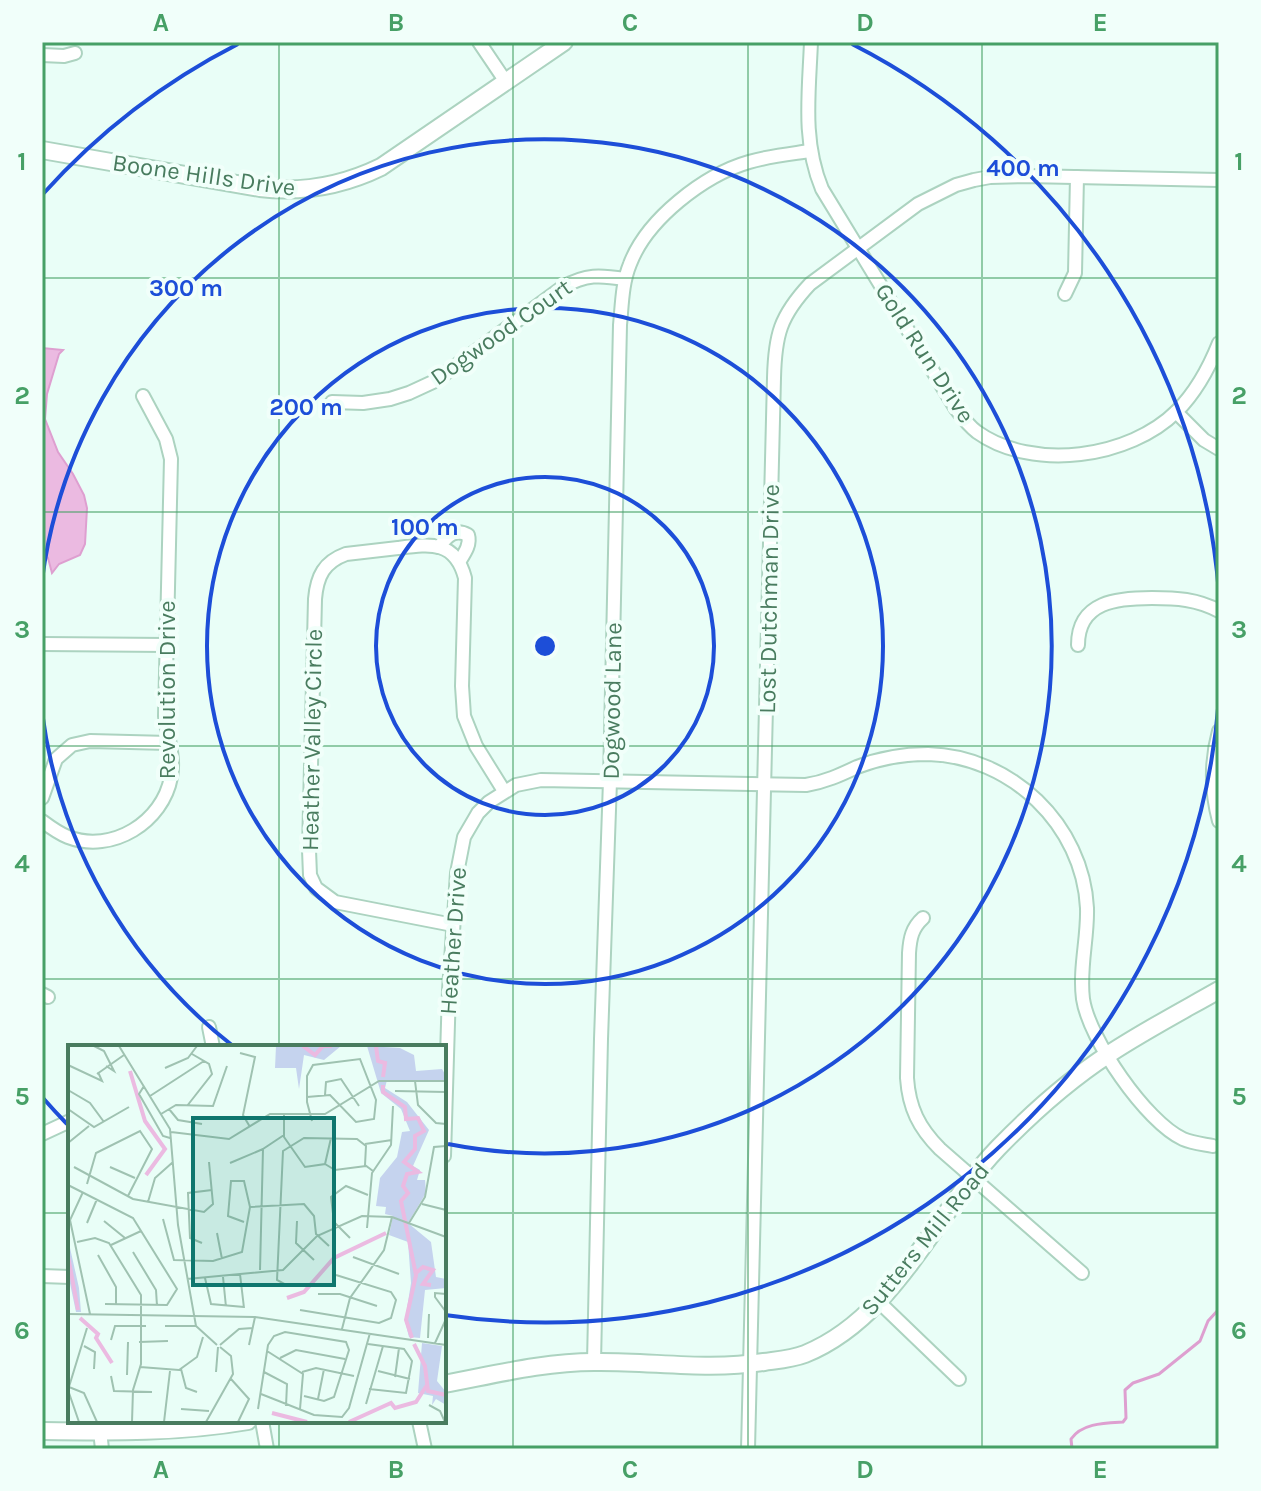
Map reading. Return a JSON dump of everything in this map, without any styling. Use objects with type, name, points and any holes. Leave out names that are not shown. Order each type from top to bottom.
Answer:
[{"type":"street","points":[[479,42],[506,82]]},
{"type":"street","name":"Boone Hills Drive","points":[[42,150],[260,188],[292,191],[323,188],[381,167],[564,42]]},
{"type":"street","name":"Gold Run Drive","points":[[811,42],[808,126],[810,151],[822,189],[956,409],[978,432],[993,441],[1031,453],[1064,455],[1095,453],[1135,439],[1176,412],[1203,377],[1219,343]]},
{"type":"street","points":[[42,55],[75,53]]},
{"type":"street","name":"Dogwood Lane","points":[[594,1362],[620,325],[625,279],[630,262],[656,222],[696,189],[748,162],[810,151]]},
{"type":"street","name":"Lost Dutchman Drive","points":[[748,1449],[775,351],[778,331],[797,297],[810,284],[918,204],[956,185],[990,177],[1219,180]]},
{"type":"street","points":[[1065,294],[1075,273],[1077,177]]},
{"type":"street","name":"Dogwood Court","points":[[332,402],[363,403],[409,393],[435,381],[578,279],[591,276],[625,279]]},
{"type":"street","name":"Revolution Drive","points":[[42,821],[70,838],[111,840],[137,829],[156,811],[168,790],[172,768],[165,716],[171,459],[166,439],[143,396]]},
{"type":"street","points":[[1176,412],[1204,440],[1219,449]]},
{"type":"street","name":"Heather Valley Circle","points":[[453,925],[335,902],[316,888],[310,875],[316,585],[321,572],[335,558],[346,554],[426,545],[439,547],[453,533],[468,535],[468,548],[459,562],[465,578],[464,716],[476,746],[504,791]]},
{"type":"street","points":[[439,547],[459,562]]},
{"type":"street","points":[[1078,645],[1081,624],[1090,613],[1116,599],[1190,600],[1219,611]]},
{"type":"street","points":[[42,644],[167,645]]},
{"type":"street","points":[[1219,731],[1213,790],[1219,821]]},
{"type":"street","points":[[42,798],[56,759],[72,745],[90,741],[169,743]]},
{"type":"street","points":[[504,791],[541,780],[806,785],[823,782],[891,757],[930,754],[971,760],[992,769],[1027,789],[1054,820],[1065,836],[1082,875],[1087,915],[1083,999],[1094,1033],[1140,1100],[1171,1131],[1182,1139],[1213,1146]]},
{"type":"street","name":"Heather Drive","points":[[446,1045],[459,855],[464,837],[478,813],[504,791]]},
{"type":"street","points":[[923,918],[911,935],[909,953],[908,1095],[913,1113],[928,1138],[1082,1273]]},
{"type":"street","name":"Sutters Mill Road","points":[[446,1384],[552,1365],[594,1362],[716,1367],[750,1364],[788,1359],[815,1349],[860,1321],[879,1302],[972,1177],[1050,1100],[1107,1055],[1219,990]]},
{"type":"street","points":[[209,1027],[213,1045]]},
{"type":"street","points":[[42,1134],[68,1122]]},
{"type":"street","points":[[42,1276],[68,1277]]},
{"type":"street","points":[[879,1302],[959,1379]]},
{"type":"street","points":[[42,1431],[194,1430],[236,1423]]},
{"type":"street","points":[[262,1423],[267,1449]]},
{"type":"street","points":[[419,1423],[425,1449]]},
{"type":"street","points":[[100,1431],[102,1449]]},
{"type":"shaded area","points":[[42,348],[63,350],[47,394],[45,419],[58,452],[84,495],[87,508],[85,544],[80,555],[59,564],[52,573],[48,558],[42,552]]},
{"type":"waterway","points":[[1072,1449],[1071,1439],[1081,1430],[1094,1425],[1123,1422],[1126,1418],[1125,1390],[1133,1383],[1159,1374],[1200,1341],[1208,1321],[1219,1309]]}]
